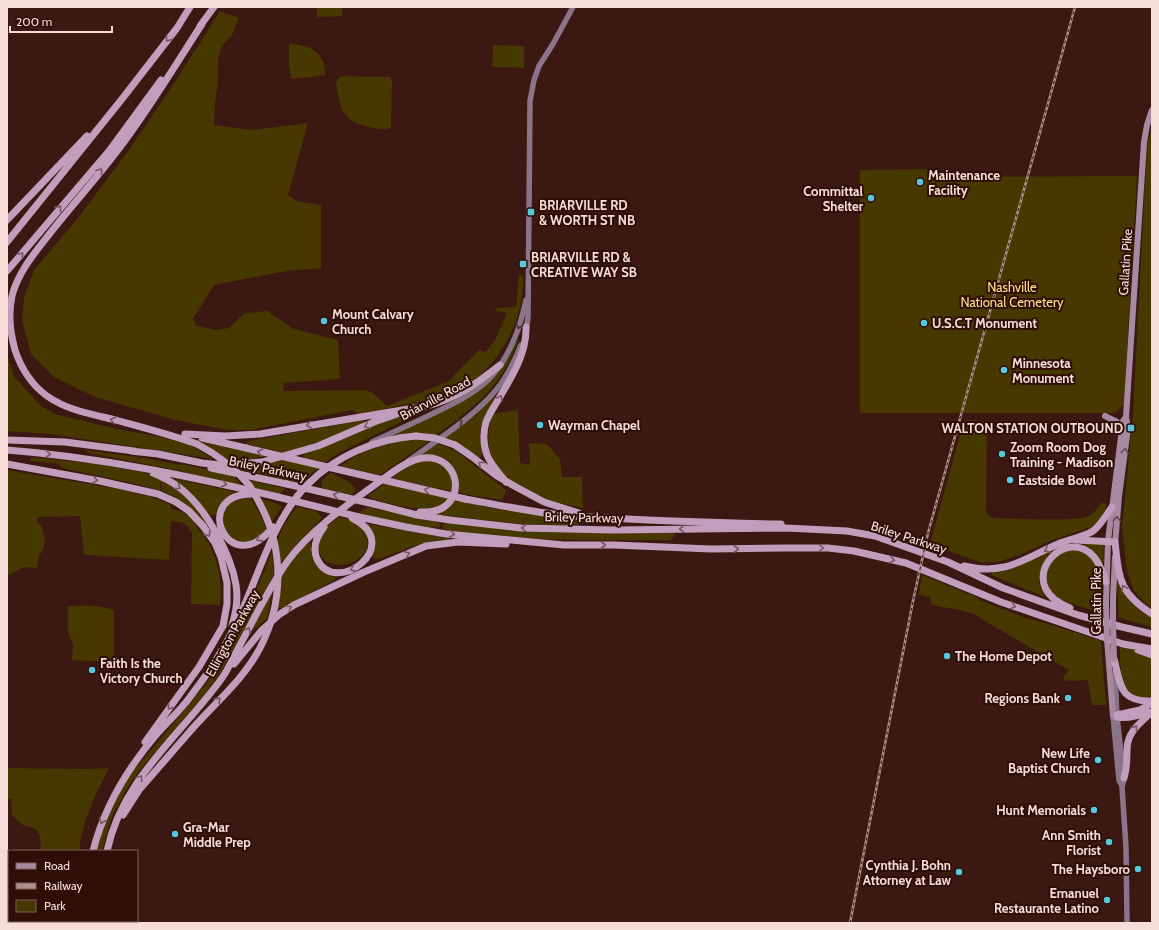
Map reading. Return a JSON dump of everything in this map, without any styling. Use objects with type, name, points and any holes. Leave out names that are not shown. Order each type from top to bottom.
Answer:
[{"type":"highway","points":[[7,242],[122,99],[177,28],[190,7]]},
{"type":"highway","points":[[7,271],[109,150],[214,7]]},
{"type":"highway","points":[[108,850],[124,813],[139,790],[241,675],[260,649],[272,618],[279,586],[276,547],[270,524],[250,486],[233,468],[212,452],[197,444],[79,411],[57,402],[46,395],[28,377],[17,355],[11,333],[10,307],[12,296],[19,277],[40,246],[129,136],[202,24]]},
{"type":"highway","points":[[7,221],[122,99]]},
{"type":"highway","points":[[506,482],[493,466],[486,453],[484,428],[487,420],[512,377],[521,357],[526,336],[526,327]]},
{"type":"highway","points":[[150,430],[225,436],[260,434],[434,404],[462,393],[500,365]]},
{"type":"highway","points":[[131,451],[158,454],[208,464],[238,465],[262,462],[318,446],[374,422],[416,407]]},
{"type":"highway","points":[[185,434],[465,499],[548,513],[759,526]]},
{"type":"highway","name":"Ellington Parkway","points":[[93,850],[108,808],[134,762],[189,698],[212,666],[238,619],[275,533],[294,500],[320,473],[343,456],[381,442],[416,436],[435,438],[455,446],[506,482],[544,502],[587,516]]},
{"type":"highway","name":"Briley Parkway","points":[[9,439],[65,442],[131,451],[287,484],[402,510],[417,515],[521,528],[613,530],[786,526],[847,531],[875,536],[948,562],[1003,588],[1078,615],[1152,634]]},
{"type":"highway","name":"Briley Parkway","points":[[8,450],[54,454],[144,468],[211,481],[274,496],[334,514]]},
{"type":"highway","name":"Ellington Parkway","points":[[108,850],[111,835],[115,825],[136,782],[223,677],[258,611],[288,560],[315,531],[334,514],[395,471],[417,459],[433,458],[444,462],[450,468],[455,481],[455,488],[453,496],[444,507],[434,511],[424,512],[402,510]]},
{"type":"highway","points":[[7,464],[158,494],[176,502],[190,511],[203,526],[221,557],[227,583],[227,604],[223,626],[199,667],[148,738],[134,762]]},
{"type":"highway","points":[[144,468],[167,479],[195,502],[206,515],[222,542],[236,586],[236,604],[233,621],[226,641]]},
{"type":"highway","points":[[274,496],[242,495],[227,503],[221,512],[219,520],[222,532],[227,539],[236,544],[244,545],[258,541],[268,534],[294,500]]},
{"type":"highway","points":[[948,562],[977,569],[1002,568],[1020,563],[1060,543],[1074,540],[1092,532],[1099,526],[1112,506]]},
{"type":"highway","points":[[334,514],[356,518],[366,527],[371,537],[371,548],[367,559],[352,570],[339,572],[331,571],[318,561],[315,543],[318,536],[334,514]]},
{"type":"highway","name":"Briley Parkway","points":[[356,518],[446,534],[564,545],[614,545],[711,549],[828,548],[854,551],[906,563],[1001,602],[1124,644],[1152,649]]},
{"type":"highway","points":[[1074,540],[1112,542],[1123,587],[1136,602],[1152,614]]},
{"type":"highway","points":[[223,677],[262,630],[284,611],[364,572],[426,546],[458,542],[564,545]]},
{"type":"highway","points":[[1078,615],[1054,599],[1046,588],[1044,571],[1055,553],[1068,548],[1075,547],[1082,549],[1093,556],[1099,563],[1106,582]]},
{"type":"highway","points":[[1124,644],[1152,655]]},
{"type":"highway","points":[[1111,658],[1125,694],[1131,699],[1137,701],[1152,702]]},
{"type":"highway","points":[[1116,716],[1140,710],[1152,702]]},
{"type":"highway","points":[[1116,716],[1126,719],[1152,711]]},
{"type":"highway","points":[[1124,778],[1128,738],[1132,730],[1152,711]]},
{"type":"main road","name":"Briarville Road","points":[[395,471],[470,415],[488,399],[500,385],[516,357],[528,317],[530,101],[534,80],[539,66],[554,44],[573,7]]},
{"type":"main road","name":"Gallatin Pike","points":[[1122,787],[1119,780],[1116,716],[1106,602],[1106,582],[1128,428],[1126,417],[1144,142],[1147,125],[1152,110]]},
{"type":"main road","name":"Briarville Road","points":[[343,456],[452,404],[470,394],[485,382],[500,365],[516,334],[523,314],[528,288]]},
{"type":"main road","points":[[1105,416],[1117,422],[1121,433]]},
{"type":"main road","name":"Gallatin Pike","points":[[1111,658],[1113,600],[1112,506],[1121,433],[1123,421],[1126,417]]},
{"type":"main road","points":[[1117,468],[1122,475]]},
{"type":"main road","name":"Gallatin Pike","points":[[1116,716],[1124,778],[1122,787],[1126,847],[1127,923]]},
{"type":"green space","points":[[317,7],[342,7],[342,16],[317,17]]},
{"type":"green space","points":[[220,11],[239,18],[232,35],[222,46],[218,60],[218,83],[214,125],[251,130],[308,123],[288,195],[296,201],[321,205],[321,268],[287,271],[214,285],[193,319],[197,326],[216,330],[229,328],[245,313],[267,311],[294,329],[338,340],[340,379],[283,383],[284,391],[366,390],[373,393],[387,406],[449,381],[479,350],[486,352],[495,340],[507,313],[496,311],[495,308],[516,307],[519,275],[523,276],[522,296],[513,328],[500,352],[492,363],[471,382],[447,395],[429,401],[358,414],[353,410],[250,430],[228,430],[175,420],[95,397],[54,377],[31,354],[22,321],[24,297],[34,270],[78,218],[131,147],[175,82]]},
{"type":"green space","points":[[289,44],[297,44],[315,51],[323,61],[325,75],[293,79],[291,77],[289,64]]},
{"type":"green space","points":[[493,45],[524,46],[524,68],[492,67]]},
{"type":"green space","points":[[341,76],[389,77],[392,81],[391,128],[380,129],[361,125],[348,118],[341,106],[337,91],[336,82]]},
{"type":"green space","points":[[1152,129],[1152,607],[1146,604],[1134,591],[1127,572],[1122,528],[1133,415],[1147,143]]},
{"type":"green space","name":"Nashville National Cemetery","points":[[927,169],[927,177],[1137,176],[1124,404],[1115,413],[860,413],[860,170]]},
{"type":"green space","points":[[518,340],[510,360],[499,379],[477,403],[453,423],[436,435],[418,433],[391,436],[482,386]]},
{"type":"green space","points":[[7,354],[14,376],[41,406],[55,414],[184,443],[196,448],[213,459],[51,434],[7,431]]},
{"type":"green space","points":[[495,395],[481,425],[481,457],[478,457],[445,438],[476,415]]},
{"type":"green space","points":[[518,410],[520,463],[530,465],[529,443],[547,444],[560,459],[562,477],[582,477],[583,508],[541,499],[505,477],[489,455],[489,426],[492,414]]},
{"type":"green space","points":[[402,415],[403,421],[343,451],[325,462],[305,458],[303,456],[305,453],[382,421]]},
{"type":"green space","points":[[364,420],[363,423],[333,437],[285,453],[246,444],[247,442],[254,440]]},
{"type":"green space","points":[[964,420],[987,421],[986,513],[992,518],[1044,520],[1073,519],[1091,515],[1101,503],[1107,504],[1100,518],[1089,530],[1088,528],[1050,541],[1017,556],[998,562],[979,562],[930,544]]},
{"type":"green space","points":[[413,439],[429,441],[380,475],[340,466],[366,451]]},
{"type":"green space","points":[[200,443],[268,456],[244,460],[231,460],[215,453]]},
{"type":"green space","points":[[438,443],[456,451],[506,490],[502,500],[456,492],[455,473],[423,454]]},
{"type":"green space","points":[[86,450],[182,464],[234,476],[242,486],[171,469],[88,453]]},
{"type":"green space","points":[[31,457],[105,465],[145,473],[158,478],[187,497],[208,525],[207,526],[189,508],[190,507],[177,498],[162,491],[161,481],[161,491],[141,485],[62,468],[59,464],[30,461]]},
{"type":"green space","points":[[282,459],[318,468],[301,483],[237,469],[238,467]]},
{"type":"green space","points":[[426,460],[437,462],[446,468],[452,479],[451,491],[392,478],[411,464]]},
{"type":"green space","points":[[7,470],[119,489],[151,497],[169,504],[172,509],[186,514],[205,537],[214,555],[221,584],[220,605],[191,604],[192,532],[189,531],[190,529],[184,523],[171,521],[169,560],[84,555],[80,516],[38,517],[37,521],[42,527],[45,541],[44,548],[39,556],[37,568],[24,567],[7,576]]},
{"type":"green space","points":[[330,473],[346,480],[351,484],[356,490],[354,493],[350,495],[322,488],[323,479]]},
{"type":"green space","points":[[177,479],[231,491],[238,494],[217,515],[209,516],[196,498],[176,481]]},
{"type":"green space","points":[[246,480],[285,488],[280,495],[253,489]]},
{"type":"green space","points":[[385,483],[449,498],[441,505],[426,509],[417,509],[372,499],[369,495]]},
{"type":"green space","points":[[251,498],[267,530],[260,536],[248,542],[239,542],[230,538],[225,532],[222,514],[231,503],[242,499]]},
{"type":"green space","points":[[260,499],[273,502],[282,507],[271,523]]},
{"type":"green space","points":[[453,499],[516,512],[579,520],[579,525],[520,524],[434,514]]},
{"type":"green space","points":[[296,507],[316,511],[322,518],[280,564],[277,541],[283,527]]},
{"type":"green space","points":[[367,507],[435,521],[441,524],[440,527],[423,527],[359,513]]},
{"type":"green space","points":[[339,517],[356,523],[363,529],[367,538],[367,548],[362,556],[355,561],[336,565],[327,562],[321,556],[319,546],[324,531]]},
{"type":"green space","points":[[366,524],[452,539],[414,546],[376,560],[371,555],[369,527]]},
{"type":"green space","points":[[443,524],[675,533],[672,540],[533,539],[477,535],[449,531],[443,529],[442,527]]},
{"type":"green space","points":[[311,542],[312,551],[336,576],[335,580],[277,610],[281,576],[302,548]]},
{"type":"green space","points":[[1085,542],[1104,543],[1103,567],[1084,547]]},
{"type":"green space","points":[[1052,550],[1046,558],[1040,573],[1039,582],[1045,597],[991,575],[993,571],[1032,559],[1038,559]]},
{"type":"green space","points":[[1066,550],[1082,551],[1094,561],[1100,575],[1101,584],[1101,603],[1098,612],[1060,600],[1049,588],[1046,577],[1050,562]]},
{"type":"green space","points":[[272,552],[274,574],[223,668],[205,694],[143,766],[129,785],[112,816],[102,850],[97,850],[105,821],[125,781],[206,684],[227,653],[243,622]]},
{"type":"green space","points":[[922,575],[1026,618],[1101,641],[1106,705],[1092,705],[1088,680],[1064,680],[1063,677],[1069,670],[979,617],[951,608],[931,605],[930,597],[919,595]]},
{"type":"green space","points":[[1117,580],[1134,605],[1144,614],[1152,618],[1152,627],[1119,618]]},
{"type":"green space","points":[[273,589],[267,619],[253,630],[254,625]]},
{"type":"green space","points":[[68,606],[98,606],[114,611],[114,662],[72,660],[73,645],[68,632]]},
{"type":"green space","points":[[1120,646],[1142,652],[1152,657],[1152,696],[1141,698],[1133,696],[1127,691],[1121,674]]},
{"type":"green space","points":[[7,768],[109,768],[86,819],[79,850],[41,850],[40,836],[36,829],[23,825],[12,815],[11,799],[7,798]]},
{"type":"railway","points":[[850,923],[913,601],[928,533],[1075,7]]},
{"type":"place","name":"Maintenance Facility","points":[[920,182]]},
{"type":"place","name":"Committal Shelter","points":[[871,198]]},
{"type":"place","name":"BRIARVILLE RD & WORTH ST NB","points":[[531,212]]},
{"type":"place","name":"BRIARVILLE RD & CREATIVE WAY SB","points":[[523,264]]},
{"type":"place","name":"Mount Calvary Church","points":[[324,321]]},
{"type":"place","name":"U.S.C.T Monument","points":[[924,323]]},
{"type":"place","name":"Minnesota Monument","points":[[1004,370]]},
{"type":"place","name":"Wayman Chapel","points":[[540,425]]},
{"type":"place","name":"WALTON STATION OUTBOUND","points":[[1131,428]]},
{"type":"place","name":"Zoom Room Dog Training - Madison","points":[[1002,454]]},
{"type":"place","name":"Eastside Bowl","points":[[1010,480]]},
{"type":"place","name":"The Home Depot","points":[[947,656]]},
{"type":"place","name":"Faith Is the Victory Church","points":[[92,670]]},
{"type":"place","name":"Regions Bank","points":[[1068,698]]},
{"type":"place","name":"New Life Baptist Church","points":[[1098,760]]},
{"type":"place","name":"Hunt Memorials","points":[[1094,810]]},
{"type":"place","name":"Gra-Mar Middle Prep","points":[[175,834]]},
{"type":"place","name":"Ann Smith Florist","points":[[1109,842]]},
{"type":"place","name":"The Haysboro","points":[[1138,869]]},
{"type":"place","name":"Cynthia J. Bohn Attorney at Law","points":[[959,872]]},
{"type":"place","name":"Emanuel Restaurante Latino","points":[[1107,900]]}]
